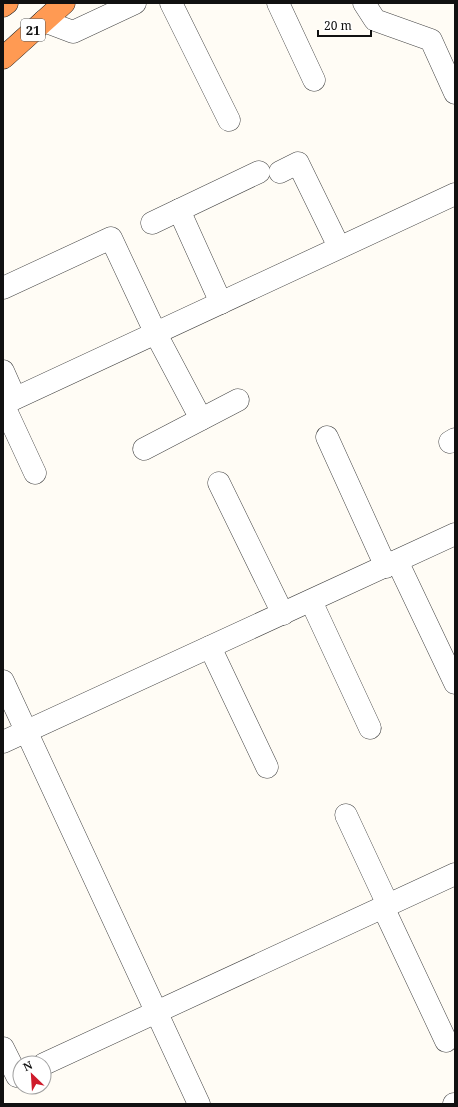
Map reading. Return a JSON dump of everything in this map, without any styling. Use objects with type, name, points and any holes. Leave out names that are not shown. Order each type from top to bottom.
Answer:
[{"type":"highway","points":[[3,6],[6,3]]},
{"type":"highway","name":"21","points":[[3,58],[64,3]]},
{"type":"street","points":[[44,21],[73,32],[135,3]]},
{"type":"street","points":[[171,3],[229,120]]},
{"type":"street","points":[[278,3],[314,80]]},
{"type":"street","points":[[364,3],[375,20],[431,40],[455,93]]},
{"type":"street","points":[[280,172],[298,163],[340,247]]},
{"type":"street","points":[[152,223],[259,172]]},
{"type":"street","points":[[7,402],[455,194]]},
{"type":"street","points":[[180,210],[221,303]]},
{"type":"street","points":[[3,288],[111,238],[156,334],[201,419]]},
{"type":"street","points":[[3,372],[7,402],[34,473]]},
{"type":"street","points":[[144,449],[238,400]]},
{"type":"street","points":[[327,437],[391,564],[455,684]]},
{"type":"street","points":[[219,483],[283,614]]},
{"type":"street","points":[[3,742],[455,534]]},
{"type":"street","points":[[311,601],[370,728]]},
{"type":"street","points":[[210,647],[266,767]]},
{"type":"street","points":[[3,681],[199,1104]]},
{"type":"street","points":[[346,815],[446,1041]]},
{"type":"street","points":[[52,1060],[455,874]]},
{"type":"street","points":[[3,1048],[12,1075]]}]
